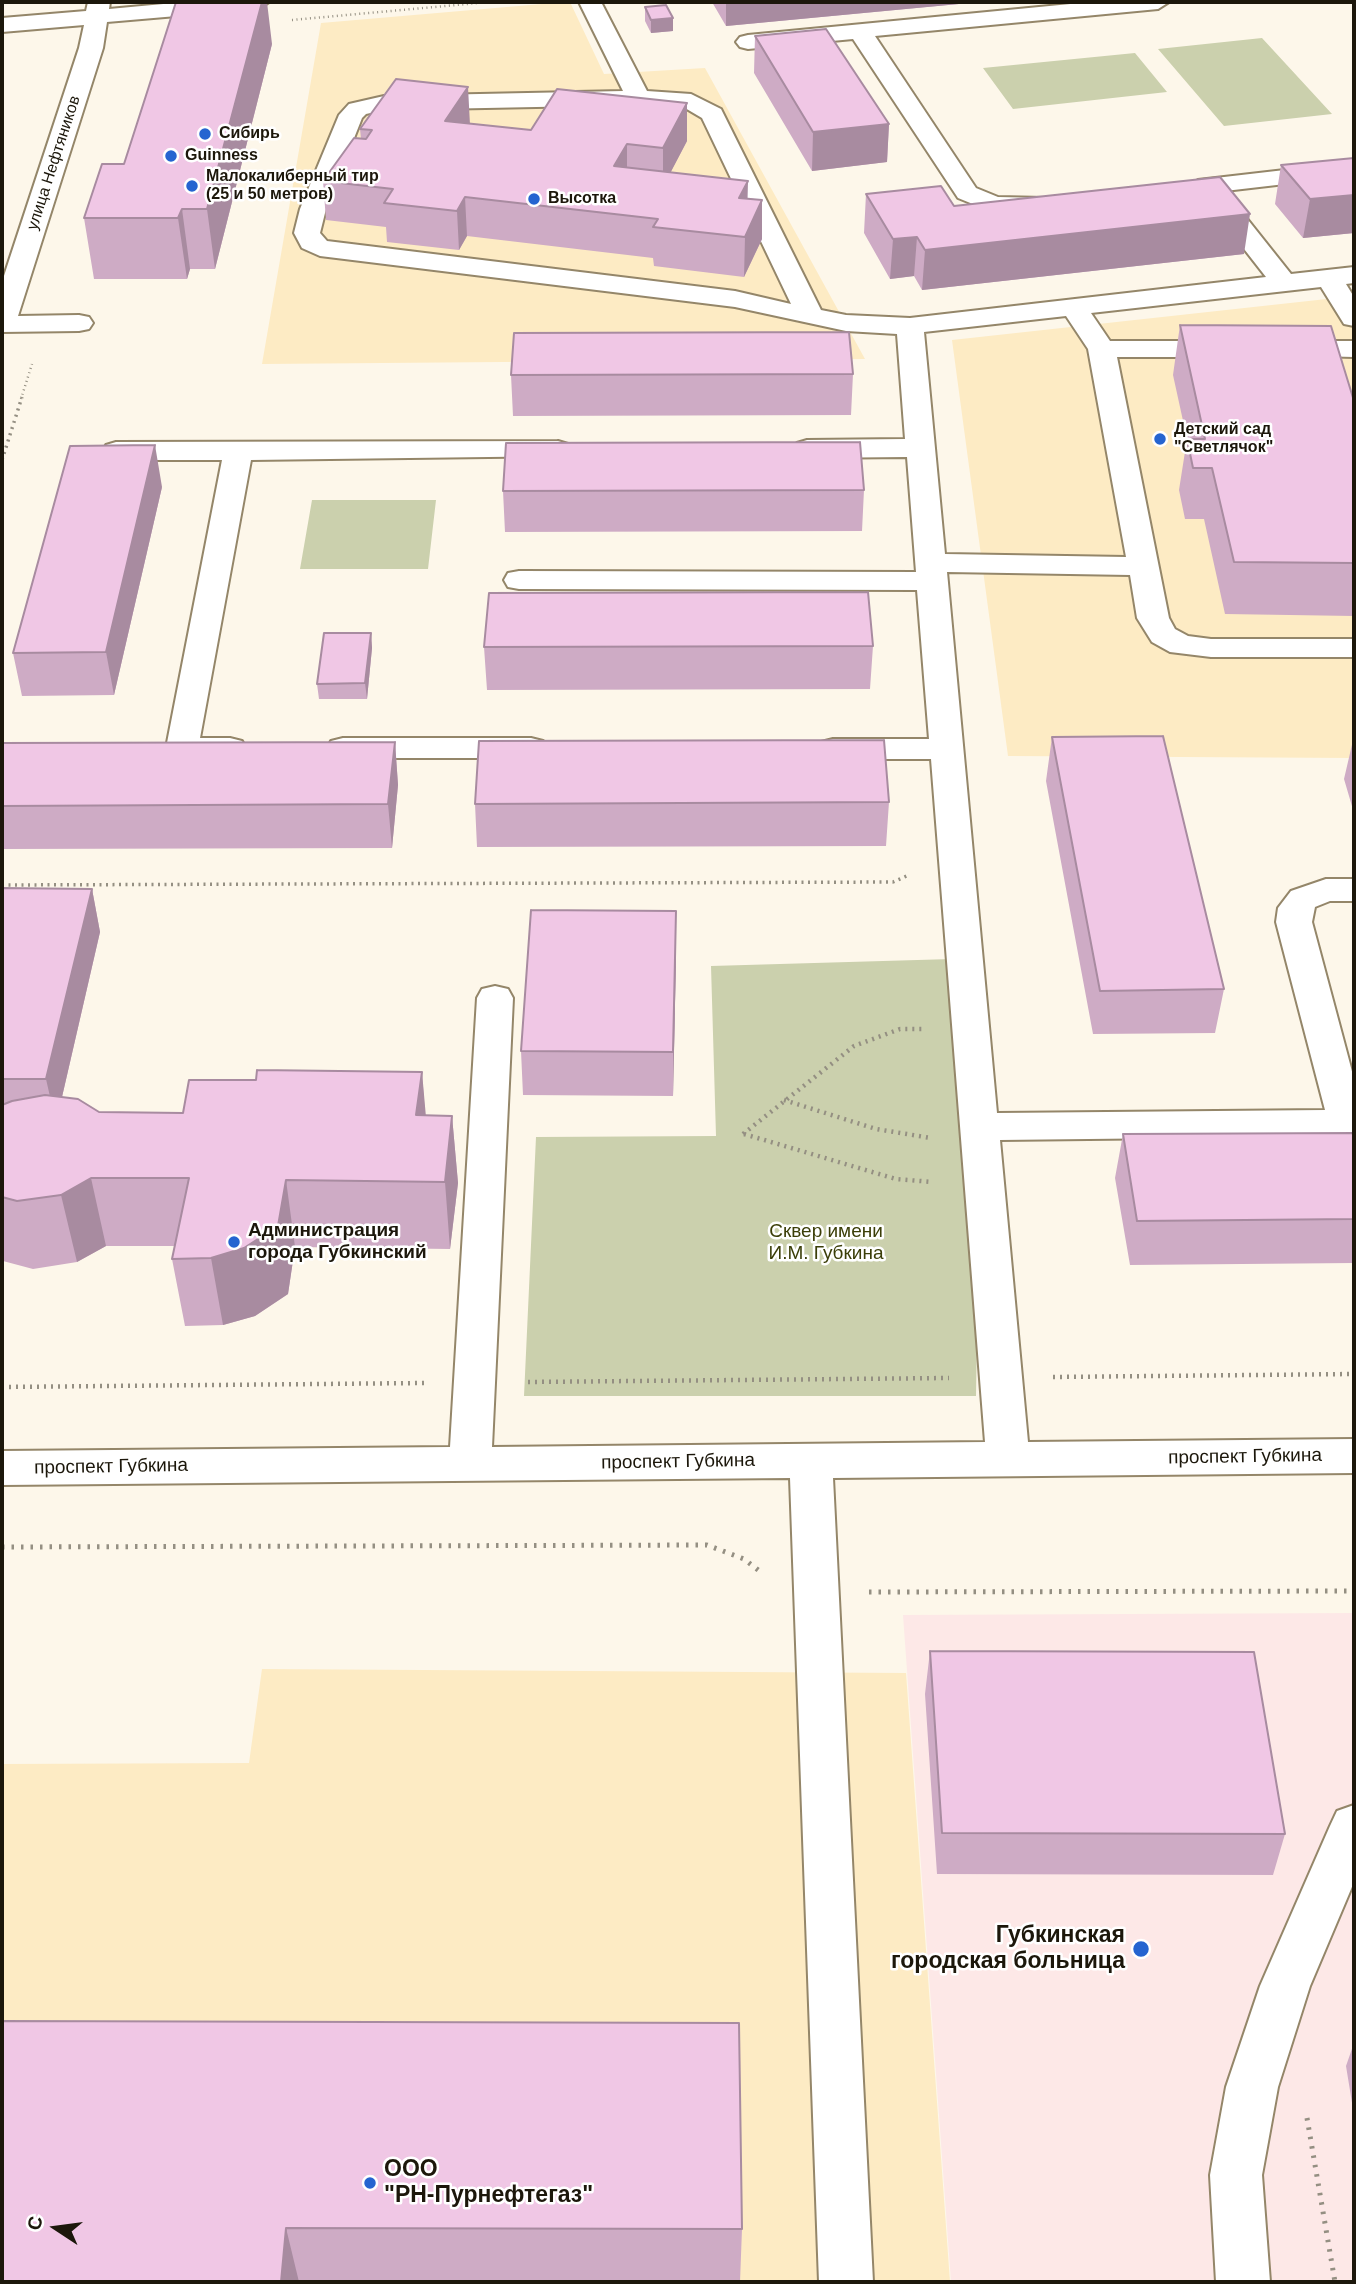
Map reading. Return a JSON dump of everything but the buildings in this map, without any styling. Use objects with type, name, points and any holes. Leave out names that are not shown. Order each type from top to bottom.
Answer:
[{"type":"street","points":[[2,25],[99,9],[258,2]]},
{"type":"street","points":[[590,2],[638,98]]},
{"type":"street","points":[[748,42],[1158,2]]},
{"type":"street","name":"улица Нефтяников","points":[[2,323],[99,9]]},
{"type":"street","points":[[860,31],[967,193],[995,205],[1064,200]]},
{"type":"street","points":[[810,316],[712,114],[691,101],[638,98],[370,104],[351,115],[313,209],[307,233],[312,242],[320,248],[735,299],[810,316],[846,323],[911,326],[1342,276],[1354,318]]},
{"type":"street","points":[[1181,188],[1354,169]]},
{"type":"street","points":[[1207,185],[1284,283]]},
{"type":"street","points":[[1073,307],[1102,349],[1153,618],[1163,635],[1181,645],[1211,649],[1354,648]]},
{"type":"street","points":[[2,323],[79,323]]},
{"type":"street","points":[[911,326],[1008,1459]]},
{"type":"street","points":[[1102,349],[1354,349]]},
{"type":"street","points":[[781,449],[921,448]]},
{"type":"street","points":[[116,451],[586,449]]},
{"type":"street","points":[[237,451],[169,748],[264,748]]},
{"type":"street","points":[[519,580],[1142,566]]},
{"type":"street","points":[[320,748],[554,748]]},
{"type":"street","points":[[802,749],[946,748]]},
{"type":"street","points":[[979,1136],[1351,1123],[1294,922],[1296,908],[1303,899],[1326,890],[1354,890]]},
{"type":"street","points":[[470,1464],[495,998]]},
{"type":"street","name":"проспект Губкина","points":[[2,1468],[1354,1458]]},
{"type":"street","points":[[811,1461],[846,2282]]},
{"type":"street","points":[[1243,2282],[1236,2175],[1252,2087],[1285,1986],[1354,1826]]},
{"type":"path","points":[[281,21],[489,2]]},
{"type":"path","points":[[2,885],[892,882],[912,874]]},
{"type":"path","points":[[969,1028],[900,1029],[853,1046],[744,1134],[896,1179],[983,1187]]},
{"type":"path","points":[[783,1100],[876,1129],[979,1136]]},
{"type":"path","points":[[2,1387],[1354,1374]]},
{"type":"path","points":[[2,1547],[707,1545],[744,1559],[785,1592],[1354,1591]]},
{"type":"path","points":[[1305,2107],[1335,2282]]},
{"type":"shaded area","name":"Высотка","points":[[570,2],[604,74],[705,68],[865,359],[262,364],[321,23]]},
{"type":"shaded area","name":"Детский сад \"Светлячок\"","points":[[1354,296],[1354,758],[1008,756],[952,340]]},
{"type":"shaded area","name":"Губкинская городская больница","points":[[1354,1613],[1354,2282],[951,2282],[903,1615]]},
{"type":"shaded area","points":[[262,1669],[906,1673],[950,2282],[2,2282],[2,1764],[249,1763]]},
{"type":"green space","points":[[1262,38],[1332,114],[1224,126],[1158,49]]},
{"type":"green space","points":[[1135,53],[1167,92],[1013,109],[983,68]]},
{"type":"green space","points":[[312,500],[436,500],[428,569],[300,569]]},
{"type":"green space","name":"Сквер имени И.М. Губкина","points":[[952,959],[980,1146],[976,1396],[524,1396],[536,1137],[716,1136],[711,966]]},
{"type":"place","name":"Сибирь","points":[[205,134]]},
{"type":"place","name":"Guinness","points":[[171,156]]},
{"type":"place","name":"Малокалиберный тир (25 и 50 метров)","points":[[192,186]]},
{"type":"place","name":"Высотка","points":[[534,199]]},
{"type":"place","name":"Детский сад \"Светлячок\"","points":[[1160,439]]},
{"type":"place","name":"Администрация города Губкинский","points":[[234,1242]]},
{"type":"place","name":"Губкинская городская больница","points":[[1141,1949]]},
{"type":"place","name":"ООО \"РН-Пурнефтегаз\"","points":[[370,2183]]}]
